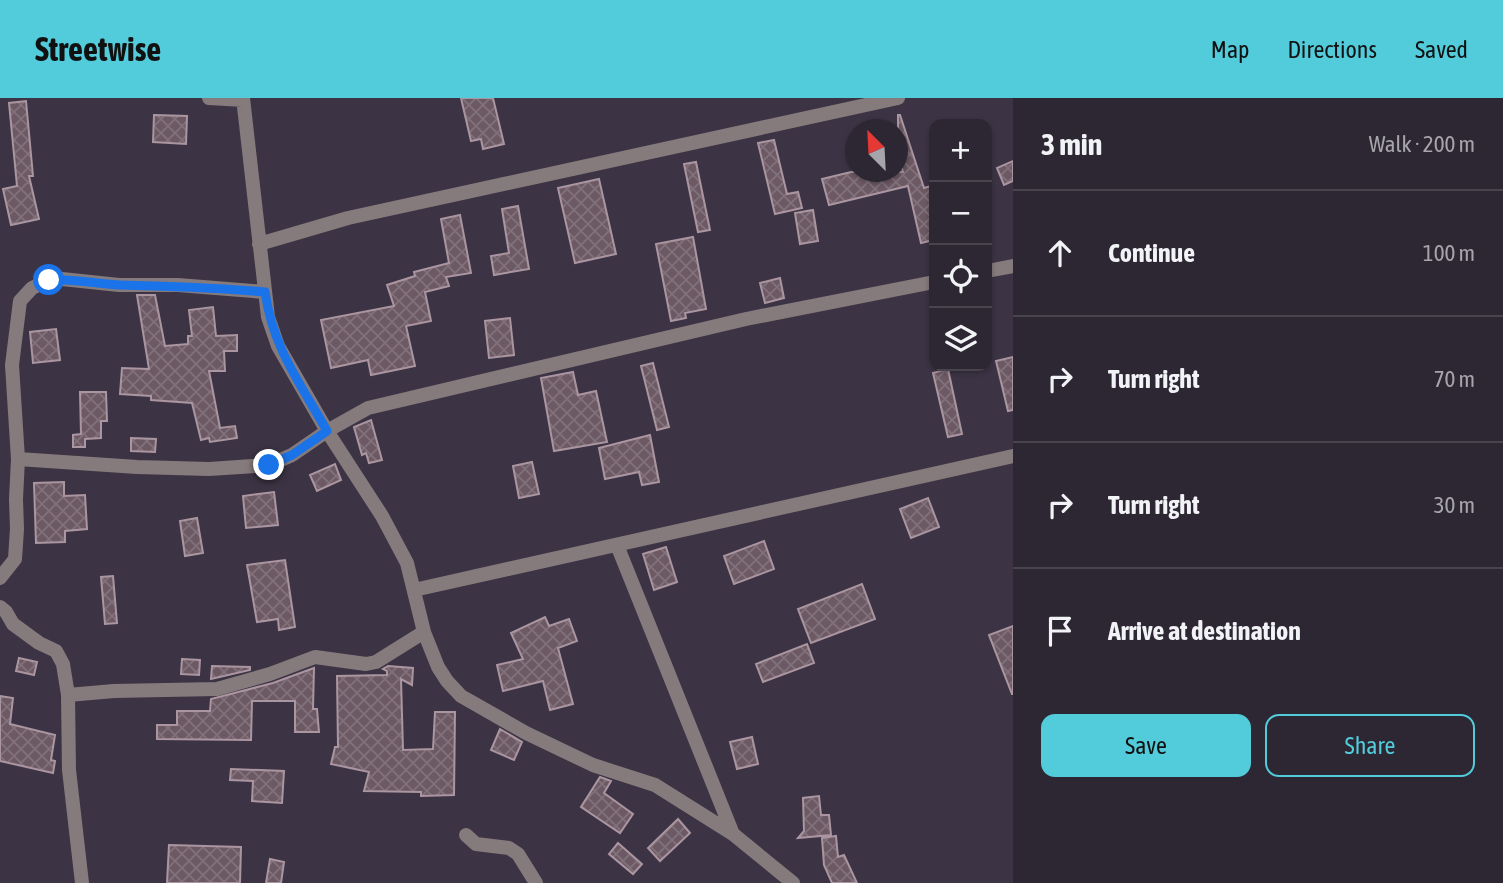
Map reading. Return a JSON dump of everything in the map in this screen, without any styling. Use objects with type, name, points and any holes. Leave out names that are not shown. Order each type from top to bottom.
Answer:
[{"type":"street","points":[[209,98],[243,99],[268,317],[278,346],[327,431],[382,516],[407,563],[424,632],[438,667],[447,681],[461,696],[526,733],[593,765],[655,785],[733,834],[793,883]]},
{"type":"street","points":[[259,244],[348,218],[898,98]]},
{"type":"street","points":[[992,270],[1013,266]]},
{"type":"street","points":[[0,578],[15,559],[18,459],[12,365],[20,301],[32,288],[49,280],[62,279],[119,285],[178,285],[265,292]]},
{"type":"street","points":[[18,459],[197,469],[269,465],[292,455],[368,408],[746,319],[929,283]]},
{"type":"street","points":[[414,590],[1013,456]]},
{"type":"street","points":[[617,545],[733,834]]},
{"type":"street","points":[[0,607],[13,624],[56,652],[63,664],[68,695],[69,770],[82,883]]},
{"type":"street","points":[[68,695],[114,691],[217,689],[270,674],[315,657],[366,664],[376,662],[424,632]]},
{"type":"street","points":[[466,835],[476,844],[509,848],[517,854],[536,883]]},
{"type":"building","points":[[461,98],[493,98],[504,144],[483,149],[481,139],[471,141]]},
{"type":"building","points":[[26,101],[33,176],[29,176],[39,219],[11,225],[3,189],[17,186],[9,103]]},
{"type":"building","points":[[154,115],[187,116],[186,144],[153,142]]},
{"type":"building","points":[[908,139],[924,188],[929,186],[929,241],[921,243],[908,186],[829,205],[822,179],[845,173],[845,182],[908,182]]},
{"type":"building","points":[[774,140],[787,194],[798,192],[802,208],[775,214],[758,143]]},
{"type":"building","points":[[1013,161],[1013,181],[1004,185],[997,168]]},
{"type":"building","points":[[696,162],[710,230],[698,232],[684,164]]},
{"type":"building","points":[[599,179],[616,254],[575,263],[558,188]]},
{"type":"building","points":[[518,206],[529,269],[494,275],[491,256],[509,253],[502,209]]},
{"type":"building","points":[[813,210],[818,241],[800,244],[795,213]]},
{"type":"building","points":[[460,215],[471,273],[446,277],[449,286],[425,292],[431,321],[406,326],[415,366],[371,375],[368,360],[331,368],[321,320],[394,306],[387,285],[415,276],[414,272],[449,263],[441,219]]},
{"type":"building","points":[[693,237],[706,309],[685,313],[686,318],[671,321],[656,244]]},
{"type":"building","points":[[780,278],[784,298],[765,303],[760,283]]},
{"type":"building","points":[[137,295],[155,295],[165,346],[188,344],[188,336],[192,336],[189,310],[213,307],[216,336],[237,335],[237,351],[224,351],[225,371],[209,371],[220,428],[235,426],[237,438],[210,442],[209,438],[201,440],[192,403],[151,400],[151,396],[120,394],[122,368],[149,369]]},
{"type":"building","points":[[510,318],[514,355],[489,358],[485,321]]},
{"type":"building","points":[[56,329],[60,360],[33,363],[30,332]]},
{"type":"building","points":[[1013,357],[1013,410],[1008,411],[996,361]]},
{"type":"building","points":[[653,363],[669,427],[657,430],[641,366]]},
{"type":"building","points":[[948,371],[962,434],[948,437],[933,373]]},
{"type":"building","points":[[573,372],[578,395],[596,391],[607,442],[554,451],[541,378]]},
{"type":"building","points":[[80,392],[106,392],[107,421],[101,421],[101,438],[85,439],[85,447],[73,447],[73,435],[81,434]]},
{"type":"building","points":[[371,420],[382,460],[369,463],[366,453],[362,455],[354,427]]},
{"type":"building","points":[[650,435],[659,482],[642,485],[639,472],[605,479],[599,448]]},
{"type":"building","points":[[131,438],[156,439],[155,452],[131,451]]},
{"type":"building","points":[[532,462],[539,494],[519,498],[513,466]]},
{"type":"building","points":[[335,464],[341,480],[317,491],[310,475]]},
{"type":"building","points":[[64,482],[64,496],[85,495],[87,529],[65,531],[65,542],[36,543],[34,483]]},
{"type":"building","points":[[274,492],[278,525],[246,528],[243,496]]},
{"type":"building","points":[[928,498],[939,527],[911,538],[900,509]]},
{"type":"building","points":[[197,518],[203,553],[185,556],[180,521]]},
{"type":"building","points":[[764,541],[774,569],[734,584],[724,556]]},
{"type":"building","points":[[666,547],[677,582],[654,590],[643,554]]},
{"type":"building","points":[[285,560],[295,627],[279,630],[278,619],[257,622],[247,565]]},
{"type":"building","points":[[113,576],[117,623],[105,624],[101,577]]},
{"type":"building","points":[[862,584],[875,619],[811,643],[798,609]]},
{"type":"building","points":[[545,617],[549,626],[569,619],[577,641],[558,648],[573,704],[550,710],[543,681],[503,691],[497,665],[523,659],[511,633]]},
{"type":"building","points":[[1013,626],[1013,694],[1012,694],[989,635]]},
{"type":"building","points":[[807,644],[814,663],[763,682],[756,664]]},
{"type":"building","points":[[19,658],[37,662],[34,675],[16,671]]},
{"type":"building","points":[[182,659],[200,660],[199,675],[181,674]]},
{"type":"building","points":[[212,666],[250,667],[250,670],[211,679]]},
{"type":"building","points":[[388,666],[413,668],[412,685],[401,679],[403,750],[433,749],[435,712],[455,712],[454,795],[421,796],[421,792],[364,791],[369,772],[331,764],[335,747],[338,747],[337,676],[387,675],[387,671],[383,669]]},
{"type":"building","points":[[314,668],[313,709],[317,709],[319,732],[295,732],[295,701],[252,701],[251,740],[157,739],[157,725],[177,725],[177,711],[210,711],[211,699],[273,683]]},
{"type":"building","points":[[0,696],[13,698],[10,724],[55,735],[51,760],[55,761],[53,773],[0,761]]},
{"type":"building","points":[[500,729],[522,742],[514,760],[491,750]]},
{"type":"building","points":[[752,737],[758,764],[737,769],[730,742]]},
{"type":"building","points":[[231,769],[284,771],[282,803],[252,801],[253,781],[230,780]]},
{"type":"building","points":[[600,777],[611,781],[604,793],[633,814],[620,833],[581,807]]},
{"type":"building","points":[[819,796],[821,815],[829,815],[831,835],[798,838],[804,831],[803,798]]},
{"type":"building","points":[[678,819],[690,833],[660,861],[648,848]]},
{"type":"building","points":[[836,836],[838,857],[844,855],[857,883],[832,883],[824,865],[822,838]]},
{"type":"building","points":[[618,843],[642,864],[633,874],[609,854]]},
{"type":"building","points":[[169,845],[241,847],[240,883],[167,883]]},
{"type":"building","points":[[270,859],[284,862],[281,883],[266,883]]},
{"type":"route","points":[[49,280],[119,285],[178,285],[265,292],[268,317],[278,346],[327,431],[292,455],[269,465]]}]
